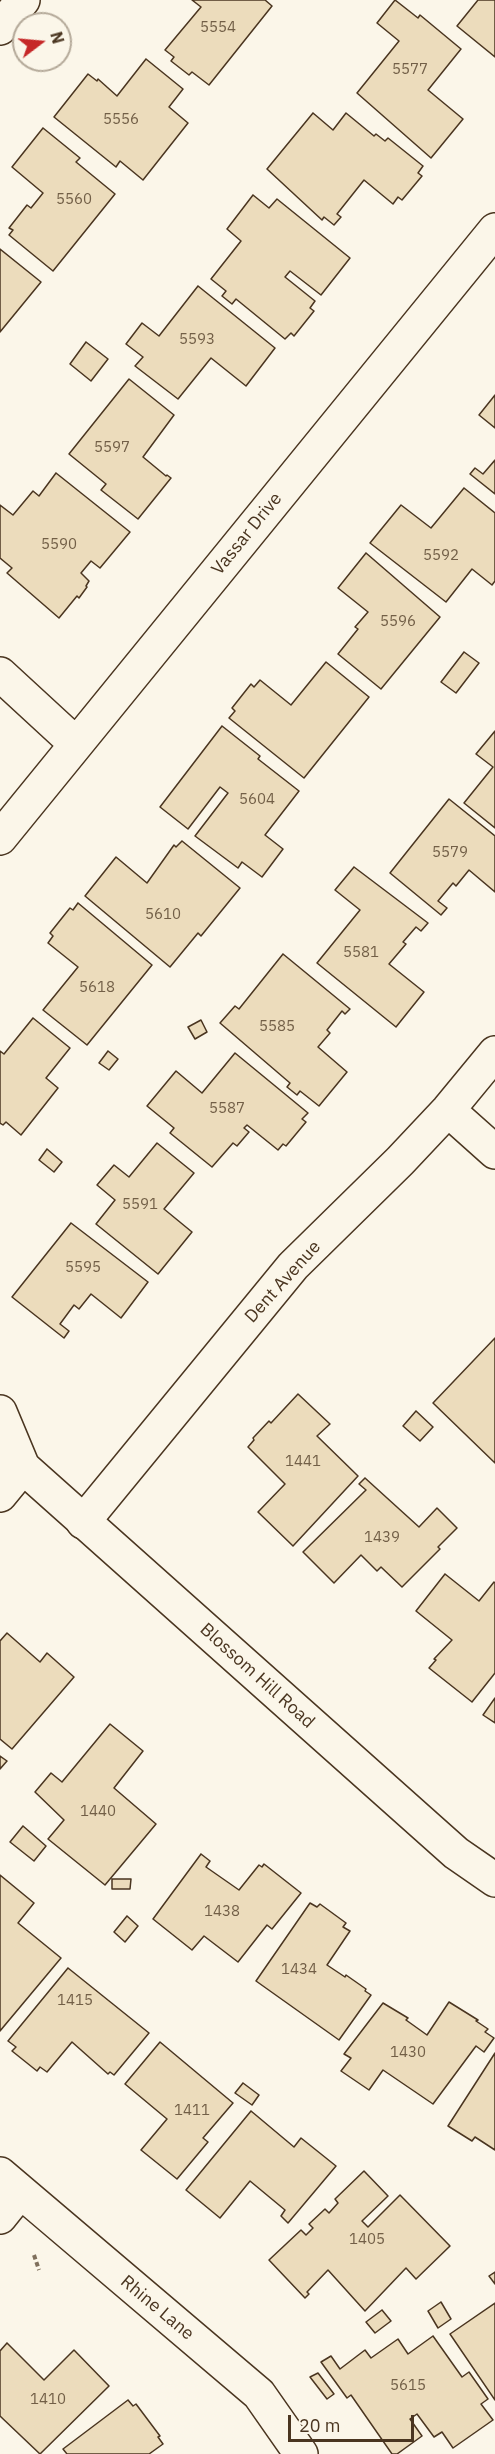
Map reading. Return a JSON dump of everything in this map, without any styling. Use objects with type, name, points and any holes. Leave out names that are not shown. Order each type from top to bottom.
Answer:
[{"type":"street","points":[[0,28],[23,0]]},
{"type":"street","name":"Vassar Drive","points":[[0,838],[495,230]]},
{"type":"street","points":[[0,674],[76,744]]},
{"type":"street","name":"Dent Avenue","points":[[83,1522],[293,1266],[400,1161],[448,1110],[495,1053]]},
{"type":"street","points":[[448,1110],[495,1152]]},
{"type":"street","name":"Blossom Hill Road","points":[[0,1412],[11,1463],[83,1522],[456,1853],[495,1880]]},
{"type":"street","points":[[0,1495],[11,1463]]},
{"type":"street","name":"Rhine Lane","points":[[7,2194],[259,2394],[301,2454]]},
{"type":"path","points":[[34,2255],[39,2270]]},
{"type":"building","points":[[192,0],[265,0],[272,6],[209,85],[192,72],[189,75],[171,61],[174,57],[165,50],[201,7]]},
{"type":"building","points":[[395,0],[418,18],[420,15],[461,49],[428,90],[463,119],[431,158],[357,93],[399,41],[377,23]]},
{"type":"building","points":[[478,0],[495,0],[495,57],[457,26]]},
{"type":"building","points":[[146,59],[183,89],[169,107],[188,123],[143,180],[120,161],[116,167],[54,117],[88,74],[97,81],[98,79],[117,96]]},
{"type":"building","points":[[313,113],[333,130],[346,113],[374,136],[376,134],[385,141],[388,138],[423,166],[418,173],[422,176],[402,200],[398,197],[393,204],[364,180],[337,214],[341,217],[334,225],[324,217],[322,220],[267,169]]},
{"type":"building","points":[[43,128],[80,158],[76,162],[115,194],[53,271],[9,235],[13,230],[9,228],[27,205],[31,208],[43,193],[12,167]]},
{"type":"building","points":[[253,195],[269,208],[277,199],[350,258],[321,295],[290,271],[285,277],[315,301],[310,308],[314,311],[294,336],[291,333],[285,339],[236,299],[232,304],[222,296],[226,291],[211,279],[241,241],[227,229]]},
{"type":"building","points":[[0,249],[41,282],[0,332]]},
{"type":"building","points":[[198,286],[275,348],[246,386],[211,358],[178,399],[135,366],[143,357],[126,344],[142,323],[159,336]]},
{"type":"building","points":[[86,342],[108,359],[91,381],[70,364]]},
{"type":"building","points":[[129,379],[174,415],[143,457],[171,478],[138,519],[101,490],[106,484],[69,454]]},
{"type":"building","points":[[495,395],[495,428],[479,415]]},
{"type":"building","points":[[495,460],[495,494],[470,474],[475,468],[483,474]]},
{"type":"building","points":[[56,473],[130,532],[100,568],[91,561],[81,573],[89,581],[87,587],[59,618],[7,573],[12,568],[0,558],[0,505],[13,515],[33,491],[39,496]]},
{"type":"building","points":[[464,488],[495,513],[495,581],[492,585],[472,569],[446,602],[370,543],[401,505],[431,528]]},
{"type":"building","points":[[366,553],[440,617],[381,689],[338,654],[358,629],[355,627],[368,612],[338,588]]},
{"type":"building","points":[[464,652],[479,663],[456,693],[441,682]]},
{"type":"building","points":[[326,662],[369,697],[304,778],[229,718],[235,711],[232,708],[251,684],[254,687],[260,680],[291,705]]},
{"type":"building","points":[[222,726],[260,756],[258,759],[299,791],[265,835],[283,849],[262,877],[242,862],[238,868],[195,836],[228,793],[220,787],[188,829],[160,807]]},
{"type":"building","points":[[495,731],[495,828],[464,803],[493,767],[476,754]]},
{"type":"building","points":[[449,799],[495,836],[495,892],[469,870],[456,886],[453,883],[438,901],[447,908],[441,915],[390,873]]},
{"type":"building","points":[[182,841],[240,888],[201,936],[198,933],[170,967],[85,896],[116,857],[147,883],[174,845],[176,847]]},
{"type":"building","points":[[354,867],[428,923],[421,931],[416,927],[403,942],[406,944],[389,964],[424,992],[396,1027],[317,963],[360,910],[335,890]]},
{"type":"building","points":[[78,903],[152,965],[87,1045],[43,1010],[78,967],[48,943],[53,936],[50,933],[70,908],[73,910]]},
{"type":"building","points":[[283,954],[350,1009],[345,1014],[342,1011],[327,1030],[330,1033],[318,1047],[347,1072],[319,1106],[300,1091],[297,1095],[287,1087],[290,1083],[220,1023],[235,1006],[239,1009]]},
{"type":"building","points":[[33,1018],[70,1048],[46,1078],[58,1088],[21,1135],[6,1122],[3,1125],[0,1123],[0,1051],[4,1054]]},
{"type":"building","points":[[201,1020],[207,1032],[195,1039],[188,1027]]},
{"type":"building","points":[[108,1051],[118,1059],[109,1070],[99,1063]]},
{"type":"building","points":[[235,1053],[308,1113],[302,1119],[306,1122],[286,1146],[283,1144],[278,1150],[247,1125],[244,1128],[249,1132],[237,1146],[233,1143],[212,1167],[170,1133],[174,1128],[147,1106],[176,1071],[202,1093]]},
{"type":"building","points":[[157,1143],[194,1173],[164,1209],[192,1232],[158,1274],[96,1224],[115,1200],[97,1185],[114,1165],[129,1177]]},
{"type":"building","points":[[47,1149],[62,1162],[54,1172],[39,1160]]},
{"type":"building","points":[[71,1223],[148,1282],[121,1318],[91,1294],[79,1309],[74,1305],[60,1324],[69,1331],[64,1338],[12,1297]]},
{"type":"building","points":[[495,1338],[495,1463],[433,1403]]},
{"type":"building","points":[[298,1394],[330,1424],[317,1436],[358,1476],[293,1546],[258,1512],[285,1484],[248,1447],[269,1421],[271,1423]]},
{"type":"building","points":[[416,1411],[433,1427],[420,1441],[403,1426]]},
{"type":"building","points":[[365,1478],[419,1527],[437,1508],[457,1528],[438,1547],[440,1549],[402,1587],[381,1567],[377,1571],[361,1555],[334,1583],[303,1552],[366,1490],[359,1484]]},
{"type":"building","points":[[445,1574],[479,1601],[495,1583],[495,1673],[472,1702],[429,1668],[436,1660],[434,1659],[452,1640],[416,1611]]},
{"type":"building","points":[[7,1633],[40,1662],[47,1653],[74,1677],[12,1749],[0,1739],[0,1641]]},
{"type":"building","points":[[495,1698],[495,1723],[483,1715]]},
{"type":"building","points":[[110,1724],[143,1751],[114,1788],[156,1824],[105,1885],[48,1839],[64,1820],[35,1792],[51,1773],[62,1782]]},
{"type":"building","points":[[0,1756],[7,1761],[0,1769]]},
{"type":"building","points":[[23,1826],[46,1846],[34,1861],[10,1842]]},
{"type":"building","points":[[201,1854],[210,1861],[206,1867],[239,1890],[259,1865],[262,1867],[264,1864],[301,1893],[272,1929],[267,1925],[238,1962],[204,1936],[192,1950],[153,1919]]},
{"type":"building","points":[[0,1875],[34,1903],[18,1923],[61,1958],[0,2031]]},
{"type":"building","points":[[112,1879],[131,1879],[130,1889],[112,1889]]},
{"type":"building","points":[[310,1903],[317,1907],[320,1904],[346,1923],[343,1927],[350,1931],[327,1965],[345,1977],[346,1975],[371,1995],[339,2040],[256,1981]]},
{"type":"building","points":[[127,1916],[138,1926],[125,1942],[114,1932]]},
{"type":"building","points":[[68,1968],[149,2033],[114,2075],[110,2072],[108,2074],[72,2042],[47,2072],[40,2067],[37,2071],[12,2051],[16,2047],[8,2041]]},
{"type":"building","points":[[449,2002],[478,2020],[476,2021],[488,2029],[485,2032],[494,2038],[484,2052],[476,2046],[433,2104],[383,2070],[369,2090],[341,2071],[351,2058],[344,2054],[383,2003],[408,2018],[406,2020],[427,2035]]},
{"type":"building","points":[[160,2042],[233,2103],[203,2138],[208,2142],[177,2179],[141,2150],[167,2119],[125,2084]]},
{"type":"building","points":[[495,2053],[495,2150],[475,2137],[472,2141],[448,2126]]},
{"type":"building","points":[[243,2083],[259,2095],[252,2105],[235,2093]]},
{"type":"building","points":[[251,2111],[294,2147],[301,2138],[336,2166],[288,2223],[281,2216],[285,2210],[250,2181],[220,2218],[186,2190]]},
{"type":"building","points":[[364,2171],[388,2196],[362,2221],[368,2227],[400,2195],[450,2246],[416,2279],[406,2268],[365,2311],[328,2270],[307,2292],[309,2294],[305,2298],[269,2260],[301,2230],[306,2235],[313,2228],[309,2224],[325,2209],[329,2213],[338,2203],[335,2199]]},
{"type":"building","points":[[495,2272],[495,2284],[489,2276]]},
{"type":"building","points":[[441,2302],[451,2319],[438,2328],[428,2311]]},
{"type":"building","points":[[495,2303],[495,2400],[450,2334]]},
{"type":"building","points":[[382,2310],[391,2321],[375,2333],[366,2322]]},
{"type":"building","points":[[433,2336],[462,2377],[469,2372],[488,2399],[481,2404],[493,2420],[453,2448],[442,2432],[434,2437],[417,2414],[410,2419],[422,2436],[397,2454],[392,2454],[351,2395],[347,2398],[321,2362],[331,2356],[340,2369],[365,2350],[371,2358],[398,2339],[408,2354]]},
{"type":"building","points":[[7,2343],[44,2380],[74,2350],[109,2386],[40,2454],[0,2416],[0,2351]]},
{"type":"building","points":[[318,2373],[334,2394],[327,2399],[310,2377]]},
{"type":"building","points":[[128,2400],[133,2406],[136,2404],[160,2436],[158,2437],[163,2444],[149,2454],[67,2454],[63,2449]]}]
